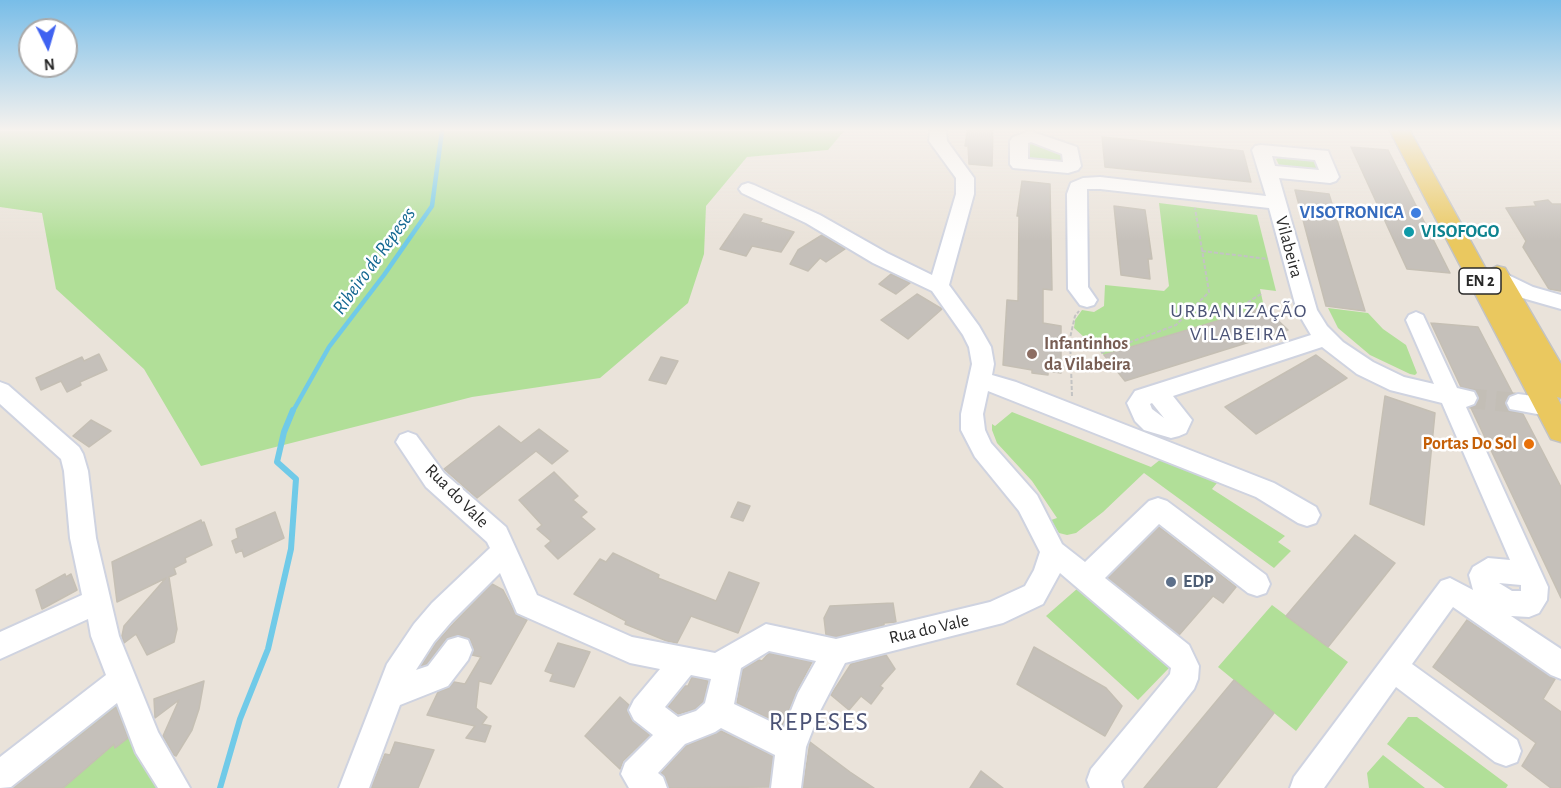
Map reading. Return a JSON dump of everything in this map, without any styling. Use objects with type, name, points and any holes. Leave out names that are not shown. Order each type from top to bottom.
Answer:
[{"type":"main road","name":"EN 2","points":[[1421,168],[1554,397]]},
{"type":"main road","name":"EN 2","points":[[1438,168],[1521,317],[1554,397],[1561,431]]},
{"type":"street","points":[[939,286],[965,194],[965,178],[958,168]]},
{"type":"street","points":[[1056,168],[1070,175],[1077,187],[1078,290],[1087,300]]},
{"type":"street","points":[[1080,168],[1088,179],[1100,183]]},
{"type":"street","points":[[1268,171],[1277,203]]},
{"type":"street","name":"Vilabeira","points":[[1077,187],[1083,183],[1100,183],[1277,203],[1307,311],[1335,348],[1365,368],[1398,384],[1426,392],[1458,397]]},
{"type":"street","points":[[748,189],[813,219],[880,258],[939,286],[972,331],[980,347],[983,364],[972,414],[973,430],[983,450],[1028,503],[1053,552],[1179,655],[1185,666],[1184,679],[1102,780],[1108,788]]},
{"type":"street","points":[[1498,277],[1526,291],[1560,302]]},
{"type":"street","points":[[1521,317],[1535,308],[1560,302]]},
{"type":"street","points":[[1416,320],[1458,397],[1526,569]]},
{"type":"street","points":[[1156,392],[1326,338]]},
{"type":"street","points":[[980,380],[1008,388],[1265,490],[1307,515]]},
{"type":"street","points":[[0,391],[71,454],[76,471],[82,538],[105,636],[121,682],[147,742],[175,788]]},
{"type":"street","points":[[1518,403],[1554,397]]},
{"type":"street","name":"Rua do Vale","points":[[408,442],[435,480],[497,534],[527,604],[630,650],[718,667],[766,637],[836,652],[993,614],[1034,595],[1046,575],[1053,552]]},
{"type":"street","points":[[1087,578],[1158,509],[1257,584]]},
{"type":"street","points":[[354,788],[397,674],[424,633],[442,612],[504,552]]},
{"type":"street","points":[[1310,786],[1450,590],[1561,665]]},
{"type":"street","points":[[0,646],[97,601]]},
{"type":"street","points":[[388,695],[438,676],[458,650]]},
{"type":"street","points":[[786,788],[791,747],[808,703],[836,652]]},
{"type":"street","points":[[652,788],[636,774],[675,733],[705,722],[718,711],[729,660]]},
{"type":"street","points":[[675,733],[644,710],[685,661]]},
{"type":"street","points":[[1394,668],[1506,751]]},
{"type":"street","points":[[0,776],[121,682]]},
{"type":"street","points":[[718,711],[791,747]]},
{"type":"path","points":[[1101,353],[1176,325],[1209,292],[1195,208]]},
{"type":"path","points":[[1202,251],[1268,259]]},
{"type":"path","points":[[1184,317],[1200,318],[1245,304],[1261,294]]},
{"type":"path","points":[[1072,414],[1070,338],[1075,316],[1087,300]]},
{"type":"green space","points":[[0,168],[738,168],[706,206],[704,254],[688,303],[600,378],[472,397],[201,466],[144,369],[56,289],[42,213],[0,207]]},
{"type":"green space","points":[[1290,168],[1318,168],[1319,170]]},
{"type":"green space","points":[[1159,203],[1257,215],[1276,291],[1260,289],[1264,307],[1104,355],[1074,328],[1075,320],[1082,310],[1094,312],[1104,306],[1105,285],[1164,291],[1169,286]]},
{"type":"green space","points":[[1328,308],[1368,313],[1383,329],[1406,345],[1417,373],[1410,374],[1370,355],[1338,328]]},
{"type":"green space","points":[[1012,412],[1151,467],[1161,459],[1217,483],[1212,489],[1285,536],[1278,542],[1291,551],[1274,568],[1144,473],[1103,512],[1076,533],[1067,535],[1059,533],[1051,520],[1057,518],[1032,481],[997,443],[992,424],[995,426]]},
{"type":"green space","points":[[1078,588],[1169,668],[1138,700],[1046,616]]},
{"type":"green space","points":[[1272,605],[1348,662],[1296,731],[1218,667]]},
{"type":"green space","points":[[121,682],[175,788],[0,788],[0,776]]},
{"type":"green space","points":[[1408,717],[1417,717],[1508,785],[1506,788],[1445,788],[1387,744]]},
{"type":"green space","points":[[1383,755],[1425,788],[1369,788],[1367,773]]},
{"type":"building","points":[[1113,168],[1247,168],[1251,182]]},
{"type":"building","name":"VISOFOGO","points":[[1361,168],[1397,168],[1450,273],[1407,269]]},
{"type":"building","points":[[1022,181],[1050,184],[1052,290],[1043,289],[1043,323],[1061,326],[1061,373],[1048,371],[1048,375],[1032,373],[1032,370],[1003,365],[1007,300],[1018,301],[1019,216],[1017,216]]},
{"type":"building","points":[[1295,190],[1329,194],[1365,311],[1326,306]]},
{"type":"building","points":[[1548,200],[1552,204],[1561,204],[1561,291],[1549,289],[1523,247],[1526,241],[1506,208],[1536,206],[1534,202]]},
{"type":"building","points":[[1114,206],[1145,210],[1152,259],[1148,259],[1150,279],[1121,275]]},
{"type":"building","points":[[744,214],[762,219],[760,222],[794,232],[781,252],[752,246],[746,256],[720,249]]},
{"type":"building","points":[[822,235],[845,249],[826,262],[820,258],[808,271],[790,264],[798,250]]},
{"type":"building","points":[[891,274],[910,283],[896,294],[879,284]]},
{"type":"building","points":[[917,294],[942,309],[908,339],[881,320]]},
{"type":"building","points":[[1264,307],[1288,330],[1125,381],[1104,355]]},
{"type":"building","points":[[1431,323],[1478,327],[1513,394],[1508,396],[1505,402],[1508,410],[1523,414],[1561,487],[1561,598],[1471,408],[1476,405],[1479,397],[1475,390],[1461,387]]},
{"type":"building","points":[[99,354],[107,370],[80,382],[81,385],[67,392],[61,381],[41,390],[36,378],[82,357],[84,361]]},
{"type":"building","points":[[1316,355],[1347,378],[1256,434],[1225,407]]},
{"type":"building","points":[[661,357],[678,361],[666,384],[649,380]]},
{"type":"building","points":[[1385,396],[1435,413],[1424,525],[1370,504]]},
{"type":"building","points":[[91,420],[111,431],[89,447],[73,436]]},
{"type":"building","points":[[499,426],[521,443],[539,429],[568,451],[552,464],[536,451],[477,498],[444,469]]},
{"type":"building","points":[[554,472],[578,496],[573,500],[587,512],[581,517],[595,529],[558,559],[545,546],[551,541],[537,529],[542,525],[519,500]]},
{"type":"building","points":[[738,502],[750,506],[743,521],[731,517]]},
{"type":"building","points":[[275,512],[284,538],[244,557],[242,550],[236,553],[232,541],[238,538],[236,529]]},
{"type":"building","points":[[201,520],[202,523],[204,522],[212,545],[185,558],[186,562],[174,568],[176,574],[169,577],[177,629],[174,642],[147,655],[136,634],[124,643],[122,636],[124,626],[166,578],[117,602],[112,562]]},
{"type":"building","name":"EDP","points":[[1159,527],[1236,587],[1223,603],[1213,596],[1179,635],[1108,578]]},
{"type":"building","points":[[1355,535],[1395,563],[1328,647],[1286,616]]},
{"type":"building","points":[[613,553],[659,575],[658,578],[716,601],[729,572],[759,583],[738,633],[691,616],[677,643],[667,641],[625,624],[626,621],[574,594],[600,559],[606,562]]},
{"type":"building","points":[[65,574],[66,577],[71,574],[77,590],[42,609],[36,590]]},
{"type":"building","points":[[492,584],[503,590],[516,615],[527,620],[491,684],[479,681],[476,708],[487,717],[482,724],[491,726],[485,742],[466,738],[475,726],[427,715],[438,692],[449,688],[454,682],[465,684],[481,657],[472,655],[474,649],[470,639],[459,635],[447,638],[427,664],[421,666],[436,643]]},
{"type":"building","points":[[893,603],[896,622],[884,623],[884,625],[836,637],[826,635],[824,618],[830,606]]},
{"type":"building","points":[[1467,620],[1555,679],[1543,699],[1561,712],[1561,788],[1551,788],[1522,766],[1536,743],[1433,667]]},
{"type":"building","points":[[558,643],[590,652],[574,687],[550,681],[553,674],[545,671]]},
{"type":"building","points":[[1034,647],[1106,688],[1122,706],[1105,736],[1017,684]]},
{"type":"building","points":[[769,653],[812,662],[796,692],[783,725],[737,703],[743,669],[759,660],[762,661]]},
{"type":"building","points":[[886,655],[895,669],[880,686],[883,688],[871,704],[861,696],[849,710],[831,695],[851,664]]},
{"type":"building","points":[[692,677],[708,681],[703,702],[695,709],[678,714],[668,707],[685,686],[688,686]]},
{"type":"building","points":[[1234,680],[1274,713],[1216,788],[1144,788]]},
{"type":"building","points":[[204,681],[199,709],[192,730],[176,756],[163,736],[179,700],[155,718],[154,699]]},
{"type":"building","points":[[620,697],[629,705],[627,711],[632,721],[650,735],[623,761],[620,769],[585,736]]},
{"type":"building","points":[[116,707],[128,738],[115,748],[114,744],[63,788],[13,788]]},
{"type":"building","points":[[721,731],[773,756],[769,787],[669,788],[665,776],[661,773],[686,746]]},
{"type":"building","points":[[395,742],[434,750],[418,788],[371,788],[385,754],[390,755]]},
{"type":"building","points":[[810,742],[850,772],[874,788],[803,788]]},
{"type":"building","points":[[981,771],[1003,788],[970,788]]},
{"type":"waterway","name":"Ribeiro de Repeses","points":[[293,411],[329,347],[384,275],[432,206],[437,168]]},
{"type":"waterway","points":[[220,788],[240,719],[268,649],[291,549],[296,479],[277,462],[284,432],[293,410]]},
{"type":"tunnel","points":[[1466,398],[1518,403]]},
{"type":"place","name":"VISOTRONICA","points":[[1416,213]]},
{"type":"place","name":"VISOFOGO","points":[[1409,232]]},
{"type":"place","name":"Infantinhos da Vilabeira","points":[[1032,354]]},
{"type":"place","name":"Portas Do Sol","points":[[1529,444]]},
{"type":"place","name":"EDP","points":[[1171,582]]},
{"type":"district","name":"URBANIZAÇÃO VILABEIRA","points":[[1239,322]]},
{"type":"district","name":"REPESES","points":[[819,722]]}]
